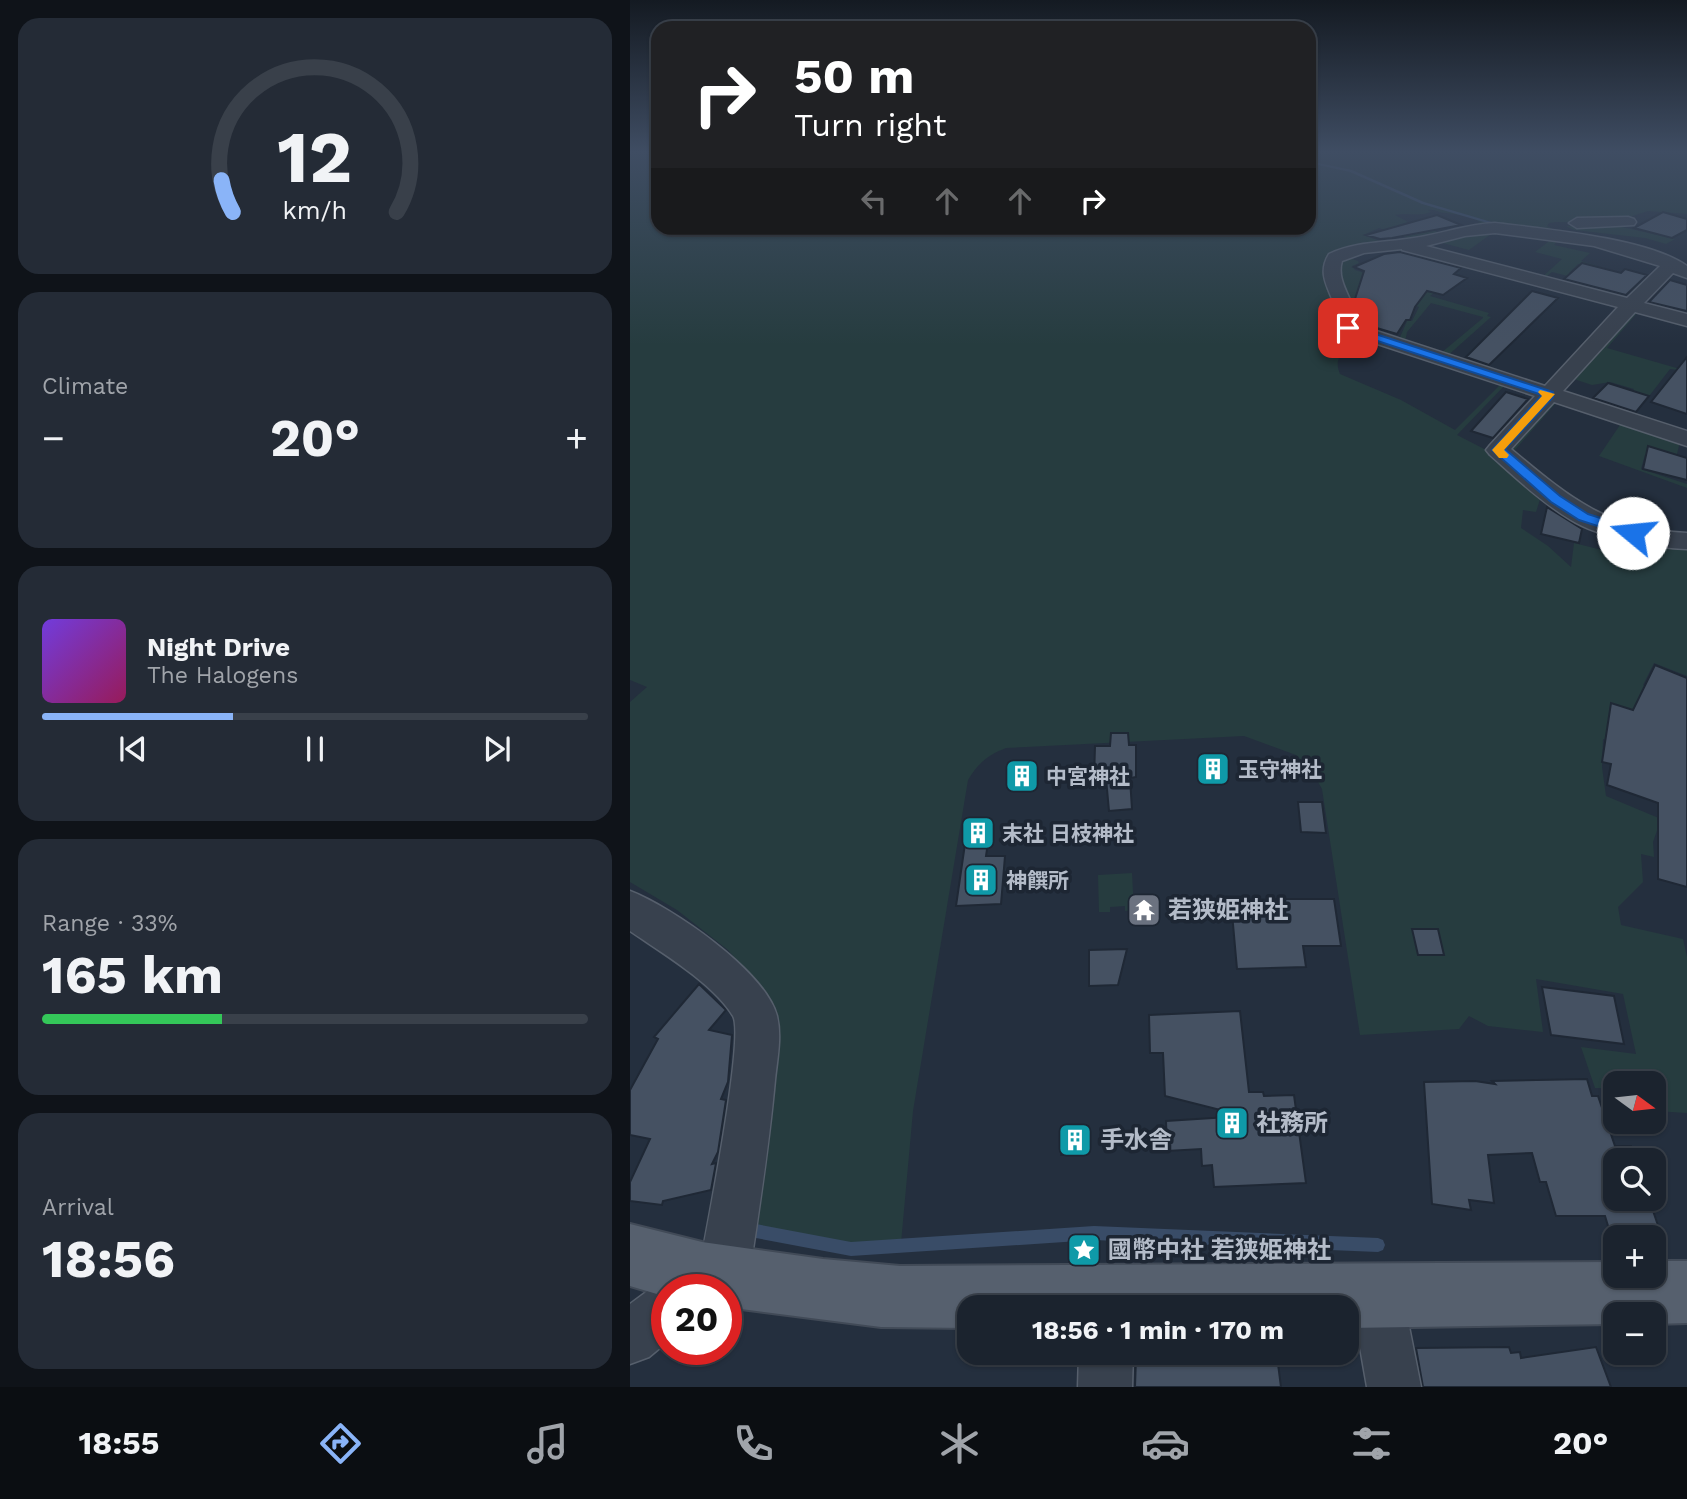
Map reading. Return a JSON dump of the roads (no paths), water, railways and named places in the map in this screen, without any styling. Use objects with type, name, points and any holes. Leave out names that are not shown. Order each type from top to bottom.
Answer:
[{"type":"main road","points":[[630,1255],[685,1274]]},
{"type":"main road","points":[[742,1285],[957,1303]]},
{"type":"main road","points":[[1359,1298],[1687,1292]]},
{"type":"street","points":[[1628,222],[1551,224],[1681,263]]},
{"type":"street","points":[[1613,242],[1495,228],[1476,229],[1403,244],[1360,248],[1342,254],[1332,261],[1331,279],[1350,315],[1348,328],[1687,439]]},
{"type":"street","points":[[1403,244],[1687,320]]},
{"type":"street","points":[[1681,263],[1667,269],[1631,305],[1498,450],[1555,499],[1583,517],[1633,533],[1665,540],[1687,541]]},
{"type":"street","points":[[630,909],[683,946],[739,991],[754,1010],[758,1034],[750,1107],[714,1274]]},
{"type":"street","points":[[1377,1296],[1394,1387]]},
{"type":"street","points":[[630,1338],[651,1321]]},
{"type":"street","points":[[1105,1387],[1106,1365]]},
{"type":"waterway","points":[[1467,216],[1503,226]]},
{"type":"waterway","points":[[756,1231],[851,1249],[1094,1233],[1378,1245]]},
{"type":"place","name":"玉守神社","points":[[1213,769]]},
{"type":"place","name":"中宮神社","points":[[1022,776]]},
{"type":"place","name":"末社 日枝神社","points":[[978,833]]},
{"type":"place","name":"神饌所","points":[[981,880]]},
{"type":"place","name":"若狭姫神社","points":[[1144,910]]},
{"type":"place","name":"社務所","points":[[1232,1123]]},
{"type":"place","name":"手水舎","points":[[1075,1140]]},
{"type":"place","name":"國幣中社 若狭姫神社","points":[[1084,1250]]}]
